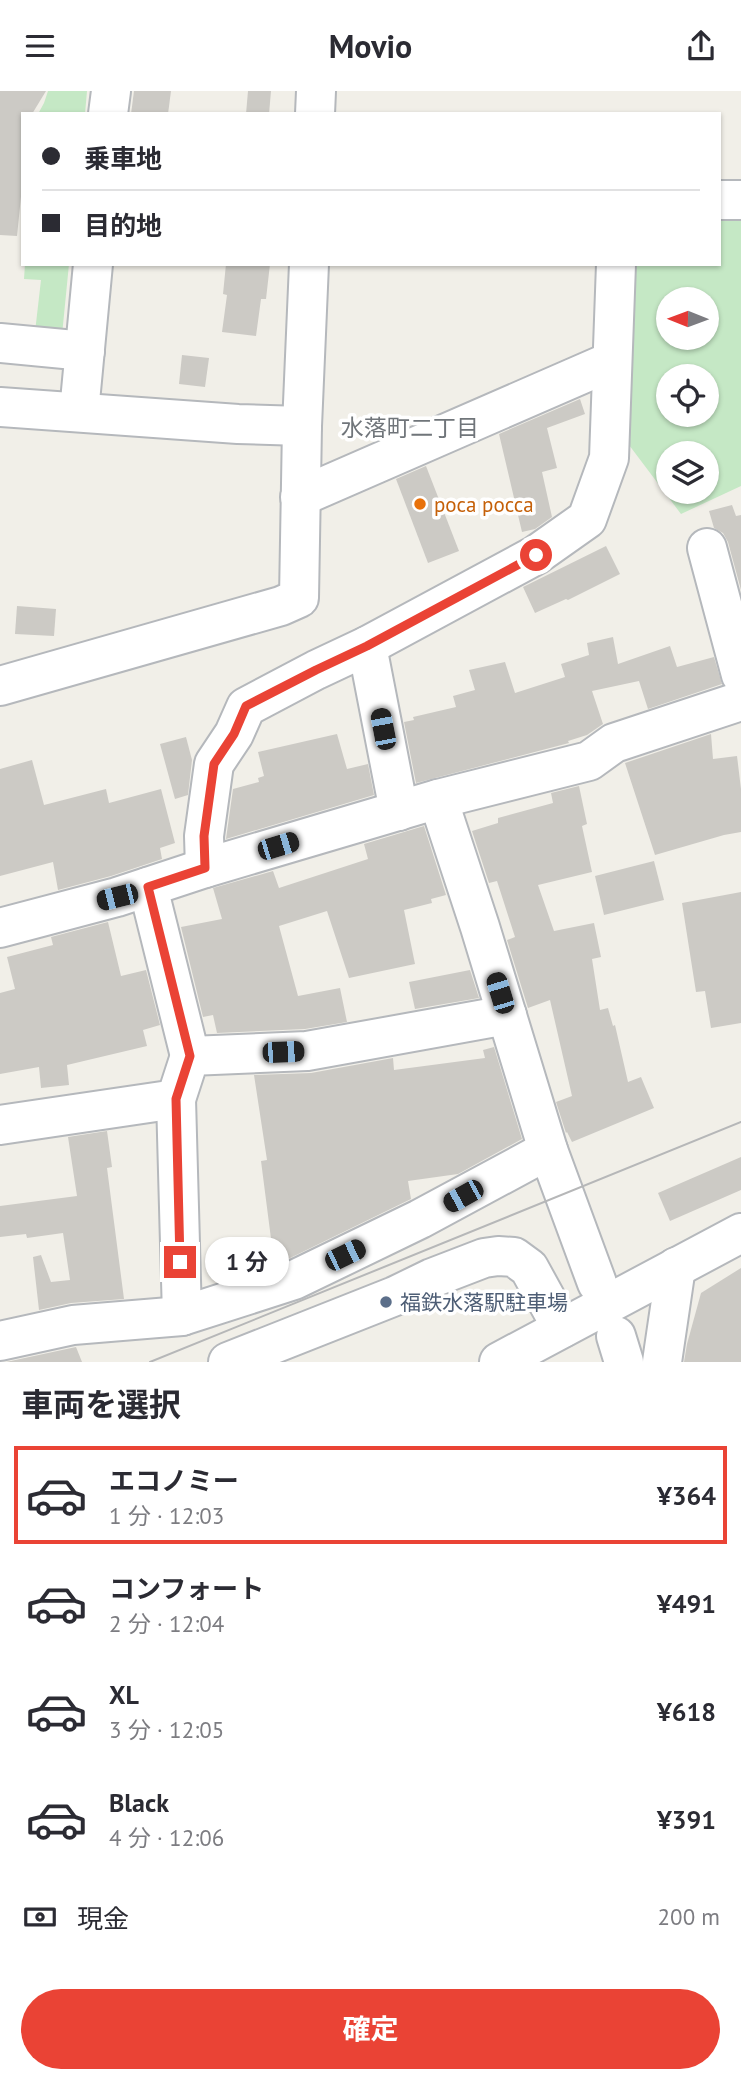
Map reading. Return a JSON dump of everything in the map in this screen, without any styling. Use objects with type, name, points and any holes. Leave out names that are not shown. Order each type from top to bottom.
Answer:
[{"type":"street","points":[[108,112],[111,91]]},
{"type":"street","points":[[316,91],[316,112]]},
{"type":"street","points":[[721,200],[741,200]]},
{"type":"street","points":[[79,412],[93,266]]},
{"type":"street","points":[[0,686],[281,606],[299,598],[302,426],[309,266]]},
{"type":"street","points":[[205,868],[204,836],[214,764],[234,734],[246,706],[367,646],[536,555],[587,519],[608,458],[616,266]]},
{"type":"street","points":[[0,343],[85,351]]},
{"type":"street","points":[[300,498],[612,361]]},
{"type":"street","points":[[0,407],[302,426]]},
{"type":"street","points":[[707,548],[741,675]]},
{"type":"street","points":[[367,646],[399,811]]},
{"type":"street","points":[[0,927],[117,897],[438,799],[589,761],[614,743],[741,701]]},
{"type":"street","points":[[438,799],[548,1150],[597,1283]]},
{"type":"street","points":[[148,887],[190,1056],[176,1099],[182,1316]]},
{"type":"street","points":[[190,1056],[307,1051],[507,1015]]},
{"type":"street","points":[[0,1125],[176,1099]]},
{"type":"street","points":[[0,1341],[73,1325],[182,1316],[294,1280],[420,1219],[548,1150]]},
{"type":"street","points":[[499,1362],[741,1233]]},
{"type":"street","points":[[228,1362],[395,1296],[432,1278],[484,1258],[498,1256],[514,1257],[529,1268],[562,1328]]},
{"type":"street","points":[[662,1362],[676,1267]]},
{"type":"green space","points":[[48,91],[87,91],[85,112],[39,112]]},
{"type":"green space","points":[[741,211],[741,486],[719,496],[719,441],[656,441],[656,481],[623,437],[629,266],[721,266],[721,212]]},
{"type":"green space","points":[[25,266],[69,266],[62,335],[35,332],[41,280],[24,279]]},
{"type":"green space","points":[[673,504],[702,504],[681,514]]},
{"type":"building","points":[[0,91],[46,91],[33,112],[21,112],[21,197],[17,236],[0,235]]},
{"type":"building","points":[[134,91],[171,91],[168,112],[131,112]]},
{"type":"building","points":[[248,91],[271,91],[269,112],[246,112]]},
{"type":"building","points":[[226,266],[270,266],[266,299],[261,299],[256,336],[222,332],[227,295],[223,294]]},
{"type":"building","points":[[182,355],[209,358],[205,387],[179,384]]},
{"type":"building","points":[[580,399],[585,414],[547,428],[557,468],[542,472],[552,517],[535,529],[522,532],[499,434]]},
{"type":"building","points":[[426,466],[459,551],[428,563],[396,479]]},
{"type":"building","points":[[732,505],[736,516],[741,515],[741,590],[728,542],[723,533],[714,528],[709,511]]},
{"type":"building","points":[[606,546],[620,574],[535,613],[523,587]]},
{"type":"building","points":[[17,606],[56,609],[54,636],[15,634]]},
{"type":"building","points":[[613,637],[618,664],[670,646],[677,667],[714,657],[722,684],[648,709],[639,681],[592,691],[603,724],[587,735],[568,741],[569,743],[416,783],[404,722],[414,720],[413,717],[456,707],[453,696],[475,690],[469,670],[505,662],[515,693],[565,677],[561,664],[589,655],[587,643]]},
{"type":"building","points":[[337,734],[347,769],[368,764],[374,795],[226,839],[233,789],[259,782],[258,778],[264,776],[258,752]]},
{"type":"building","points":[[711,734],[713,759],[737,756],[741,789],[741,832],[655,855],[625,763]]},
{"type":"building","points":[[186,737],[192,760],[188,795],[175,799],[160,744]]},
{"type":"building","points":[[32,760],[44,805],[106,789],[109,803],[161,789],[175,843],[160,848],[162,859],[58,890],[53,862],[0,876],[0,769]]},
{"type":"building","points":[[579,786],[587,824],[582,826],[592,872],[538,885],[554,931],[594,923],[601,957],[592,959],[600,1010],[608,1008],[613,1026],[615,1025],[628,1082],[641,1077],[654,1108],[572,1142],[566,1133],[556,1102],[572,1096],[550,1000],[528,1008],[507,940],[515,937],[497,881],[489,883],[472,831],[498,823],[498,818],[553,803],[551,793]]},
{"type":"building","points":[[424,826],[446,895],[431,899],[432,903],[404,910],[415,964],[349,978],[327,911],[279,926],[298,996],[340,988],[347,1022],[305,1029],[217,1033],[213,1015],[203,1017],[181,927],[222,919],[213,888],[273,871],[279,888],[368,859],[364,844]]},
{"type":"building","points":[[654,861],[664,900],[604,915],[595,876]]},
{"type":"building","points":[[741,892],[741,1023],[711,1028],[705,991],[696,992],[682,903]]},
{"type":"building","points":[[108,922],[121,976],[146,970],[160,1025],[143,1030],[147,1046],[67,1065],[69,1085],[41,1088],[39,1067],[0,1074],[0,993],[15,989],[7,957],[53,945],[51,937]]},
{"type":"building","points":[[470,970],[479,998],[415,1009],[409,982]]},
{"type":"building","points":[[494,1047],[522,1139],[458,1174],[408,1181],[411,1199],[286,1260],[274,1262],[261,1161],[267,1160],[254,1075],[311,1073],[393,1058],[394,1070],[485,1058],[483,1050]]},
{"type":"building","points":[[107,1131],[112,1167],[107,1168],[124,1299],[71,1303],[39,1310],[33,1257],[41,1255],[51,1282],[70,1280],[63,1233],[27,1238],[26,1234],[0,1237],[0,1206],[77,1196],[68,1137]]},
{"type":"building","points":[[741,1157],[741,1190],[670,1221],[658,1193]]},
{"type":"building","points":[[741,1268],[741,1362],[684,1362],[701,1293]]},
{"type":"building","points":[[76,1347],[82,1362],[6,1362]]},
{"type":"tram line","points":[[150,1362],[741,1122]]},
{"type":"place","name":"poca pocca","points":[[420,504]]},
{"type":"place","name":"福鉄水落駅駐車場","points":[[386,1302]]},
{"type":"district","name":"水落町二丁目","points":[[410,427]]},
{"type":"route","points":[[180,1262],[176,1099],[190,1056],[148,887],[205,868],[204,836],[214,764],[234,734],[246,706],[367,646],[536,555]]}]
